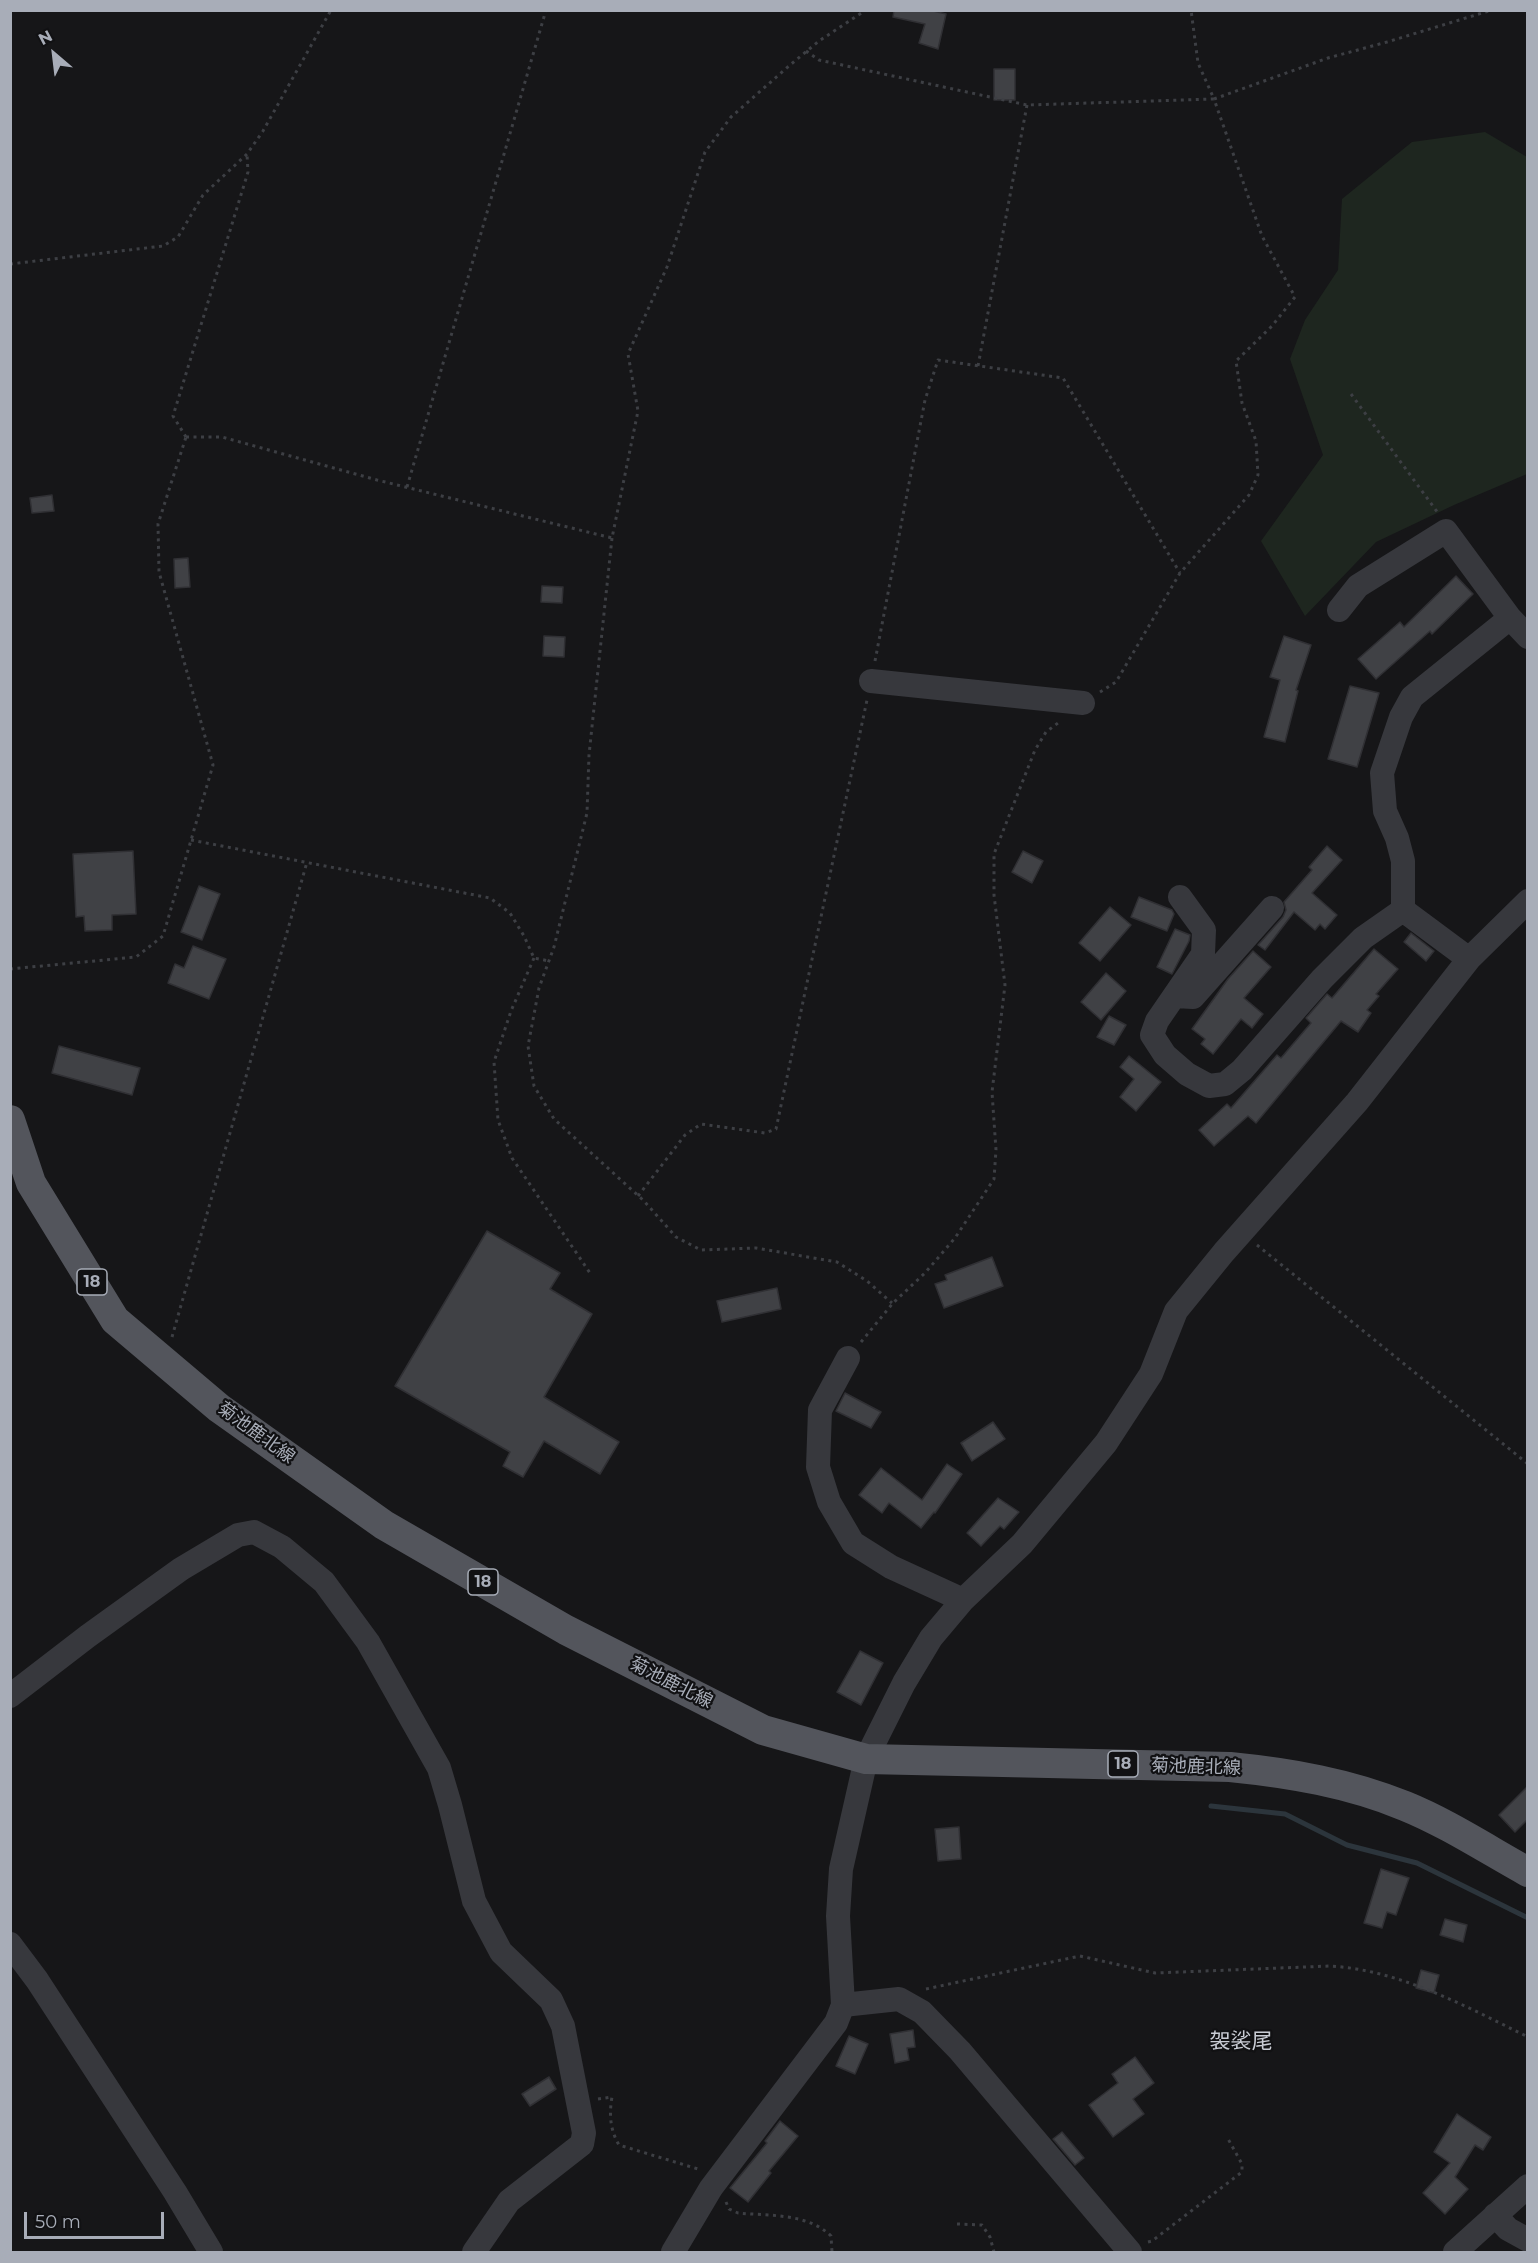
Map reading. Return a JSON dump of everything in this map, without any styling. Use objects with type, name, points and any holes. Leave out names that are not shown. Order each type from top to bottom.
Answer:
[{"type":"main road","name":"菊池鹿北線","points":[[10,1120],[31,1183],[115,1320],[219,1408],[384,1525],[555,1624],[763,1730],[866,1759],[1230,1767],[1286,1772],[1328,1781],[1405,1806],[1527,1872]]},
{"type":"street","points":[[1339,610],[1358,586],[1446,531],[1510,618],[1527,637]]},
{"type":"street","points":[[1403,910],[1403,861],[1397,838],[1385,811],[1382,773],[1401,717],[1412,698],[1510,618]]},
{"type":"street","points":[[871,681],[1083,703]]},
{"type":"street","points":[[1180,897],[1204,930],[1203,954],[1157,1021],[1152,1035],[1165,1055],[1187,1074],[1209,1086],[1225,1084],[1242,1070],[1322,979],[1363,938],[1403,910]]},
{"type":"street","points":[[674,2253],[719,2177],[837,2023],[843,2005],[838,1916],[841,1869],[866,1759],[904,1683],[926,1647],[963,1600],[1023,1544],[1106,1443],[1151,1374],[1176,1311],[1241,1233],[1357,1102],[1468,959],[1527,901]]},
{"type":"street","points":[[1175,996],[1193,997],[1272,908]]},
{"type":"street","points":[[1403,910],[1468,959]]},
{"type":"street","points":[[848,1358],[820,1410],[818,1467],[829,1502],[853,1543],[891,1567],[963,1600]]},
{"type":"street","points":[[10,1696],[181,1569],[238,1535],[254,1532],[282,1547],[324,1582],[368,1642],[439,1768],[474,1901],[501,1952],[551,2000],[563,2026],[584,2133],[582,2144],[509,2201],[474,2253]]},
{"type":"street","points":[[10,1944],[37,1980],[174,2192],[205,2251]]},
{"type":"street","points":[[843,2005],[899,1999],[922,2012],[960,2051],[1128,2250]]},
{"type":"street","points":[[1455,2253],[1527,2186]]},
{"type":"street","points":[[1495,2215],[1508,2229],[1527,2240]]},
{"type":"path","points":[[10,264],[163,246],[178,237],[203,195],[248,154],[331,10]]},
{"type":"path","points":[[407,487],[546,10]]},
{"type":"path","points":[[866,10],[806,51],[731,117],[705,152],[667,267],[628,354],[638,411],[612,538],[589,755],[587,813],[554,947],[539,988],[528,1047],[534,1086],[554,1119],[638,1196],[676,1237],[701,1250],[756,1248],[837,1262],[867,1281],[893,1303]]},
{"type":"path","points":[[848,1358],[893,1303],[925,1273],[955,1238],[994,1179],[996,1150],[992,1092],[1005,985],[994,896],[994,854],[1035,750],[1047,732],[1083,703],[1116,682],[1180,573],[1249,495],[1258,475],[1256,441],[1242,403],[1236,361],[1272,326],[1295,297],[1262,236],[1214,99],[1198,63],[1191,10]]},
{"type":"path","points":[[806,51],[819,60],[1027,105],[1214,99],[1328,58],[1492,10]]},
{"type":"path","points":[[978,366],[1027,105]]},
{"type":"path","points":[[186,436],[173,416],[248,172],[248,154]]},
{"type":"path","points":[[638,1196],[685,1135],[701,1124],[765,1133],[776,1129],[871,681],[925,400],[938,360],[1063,378],[1180,573]]},
{"type":"path","points":[[1351,394],[1442,519],[1446,531]]},
{"type":"path","points":[[186,436],[222,437],[407,487],[612,538]]},
{"type":"path","points":[[10,969],[136,957],[163,936],[213,765],[159,572],[158,524],[186,436]]},
{"type":"path","points":[[191,840],[490,898],[510,913],[534,958],[511,1011],[494,1062],[498,1120],[512,1158],[590,1273]]},
{"type":"path","points":[[159,1357],[172,1338],[307,862]]},
{"type":"path","points":[[534,958],[549,961]]},
{"type":"path","points":[[1241,1233],[1527,1464]]},
{"type":"path","points":[[899,1999],[924,1989],[1080,1956],[1155,1973],[1330,1966],[1354,1968],[1407,1982],[1527,2037]]},
{"type":"path","points":[[578,2102],[612,2097],[609,2113],[614,2138],[619,2145],[685,2164],[719,2177],[723,2197],[729,2210],[807,2221],[822,2227],[831,2236],[832,2253]]},
{"type":"path","points":[[1128,2250],[1152,2241],[1242,2172],[1242,2164],[1227,2137]]},
{"type":"path","points":[[957,2224],[982,2225],[990,2237],[994,2253]]},
{"type":"shaded area","points":[[1485,132],[1527,157],[1527,474],[1376,542],[1305,616],[1261,541],[1323,455],[1290,359],[1305,320],[1338,270],[1342,199],[1412,142]]},
{"type":"building","points":[[894,10],[929,10],[946,14],[938,49],[919,43],[925,24],[893,17]]},
{"type":"building","points":[[994,69],[1015,69],[1015,100],[994,100]]},
{"type":"building","points":[[52,495],[54,511],[32,513],[30,498]]},
{"type":"building","points":[[188,558],[190,587],[175,588],[174,559]]},
{"type":"building","points":[[1456,576],[1473,594],[1432,634],[1430,631],[1376,679],[1358,659],[1400,622],[1404,627]]},
{"type":"building","points":[[542,586],[563,587],[562,603],[541,602]]},
{"type":"building","points":[[544,636],[565,637],[564,657],[543,656]]},
{"type":"building","points":[[1284,636],[1311,645],[1296,690],[1298,691],[1285,742],[1264,737],[1280,680],[1270,677]]},
{"type":"building","points":[[1350,686],[1379,693],[1357,767],[1328,759]]},
{"type":"building","points":[[1327,846],[1342,860],[1312,893],[1337,915],[1325,929],[1320,924],[1315,930],[1294,912],[1265,950],[1258,945],[1283,917],[1286,910],[1284,902],[1312,870],[1309,867]]},
{"type":"building","points":[[133,851],[136,914],[112,915],[112,930],[85,931],[84,916],[76,917],[73,854]]},
{"type":"building","points":[[1023,851],[1043,861],[1032,883],[1012,872]]},
{"type":"building","points":[[199,886],[220,894],[202,940],[181,932]]},
{"type":"building","points":[[1139,897],[1172,910],[1174,914],[1167,931],[1131,917]]},
{"type":"building","points":[[1110,907],[1131,925],[1100,961],[1079,943]]},
{"type":"building","points":[[1175,929],[1190,935],[1172,974],[1157,967]]},
{"type":"building","points":[[1411,933],[1434,951],[1426,961],[1404,942]]},
{"type":"building","points":[[193,946],[226,959],[209,999],[168,983],[175,964],[184,968]]},
{"type":"building","points":[[1374,949],[1398,969],[1376,994],[1379,996],[1367,1010],[1371,1013],[1358,1032],[1341,1021],[1256,1123],[1248,1116],[1214,1146],[1199,1130],[1227,1104],[1231,1108],[1277,1055],[1281,1058],[1311,1023],[1306,1018],[1327,994],[1332,998]]},
{"type":"building","points":[[1253,951],[1271,967],[1244,998],[1263,1014],[1252,1028],[1241,1019],[1213,1054],[1201,1044],[1205,1039],[1192,1029],[1228,979]]},
{"type":"building","points":[[1106,973],[1126,991],[1101,1020],[1081,1002]]},
{"type":"building","points":[[1109,1016],[1126,1025],[1114,1045],[1097,1037]]},
{"type":"building","points":[[59,1046],[140,1068],[132,1095],[52,1073]]},
{"type":"building","points":[[1129,1056],[1161,1082],[1136,1111],[1120,1097],[1134,1079],[1120,1067]]},
{"type":"building","points":[[487,1231],[560,1273],[550,1289],[592,1314],[544,1397],[619,1442],[600,1474],[544,1441],[523,1477],[503,1466],[510,1452],[395,1386]]},
{"type":"building","points":[[992,1257],[1003,1286],[944,1308],[935,1284],[947,1280],[945,1275]]},
{"type":"building","points":[[777,1288],[781,1309],[722,1322],[717,1301]]},
{"type":"building","points":[[845,1393],[881,1412],[871,1428],[836,1411]]},
{"type":"building","points":[[993,1422],[1005,1439],[972,1461],[961,1443]]},
{"type":"building","points":[[947,1464],[962,1474],[935,1513],[921,1528],[889,1503],[882,1513],[859,1495],[881,1468],[922,1500]]},
{"type":"building","points":[[998,1498],[1019,1512],[1004,1529],[1000,1526],[981,1546],[967,1533]]},
{"type":"building","points":[[860,1651],[883,1663],[861,1705],[837,1692]]},
{"type":"building","points":[[1527,1787],[1527,1820],[1515,1832],[1499,1815]]},
{"type":"building","points":[[959,1827],[961,1859],[938,1861],[935,1829]]},
{"type":"building","points":[[1381,1869],[1409,1878],[1396,1915],[1387,1912],[1382,1928],[1364,1923]]},
{"type":"building","points":[[1445,1919],[1467,1925],[1463,1942],[1440,1935]]},
{"type":"building","points":[[1421,1970],[1439,1975],[1434,1993],[1416,1988]]},
{"type":"building","points":[[913,2030],[915,2047],[907,2048],[909,2060],[895,2063],[890,2034]]},
{"type":"building","points":[[849,2036],[868,2044],[855,2074],[836,2066]]},
{"type":"building","points":[[1135,2057],[1154,2083],[1133,2099],[1144,2114],[1113,2137],[1089,2105],[1118,2083],[1112,2074]]},
{"type":"building","points":[[549,2077],[556,2089],[530,2106],[522,2094]]},
{"type":"building","points":[[1457,2114],[1491,2137],[1483,2150],[1475,2145],[1455,2177],[1468,2189],[1445,2214],[1423,2193],[1450,2163],[1434,2152]]},
{"type":"building","points":[[780,2121],[798,2136],[769,2171],[771,2173],[748,2202],[730,2188],[767,2143],[765,2141]]},
{"type":"building","points":[[1062,2132],[1084,2158],[1075,2165],[1053,2139]]},
{"type":"waterway","points":[[1211,1806],[1285,1814],[1347,1845],[1417,1863],[1528,1918]]},
{"type":"district","name":"袈裟尾","points":[[1241,2042]]}]
